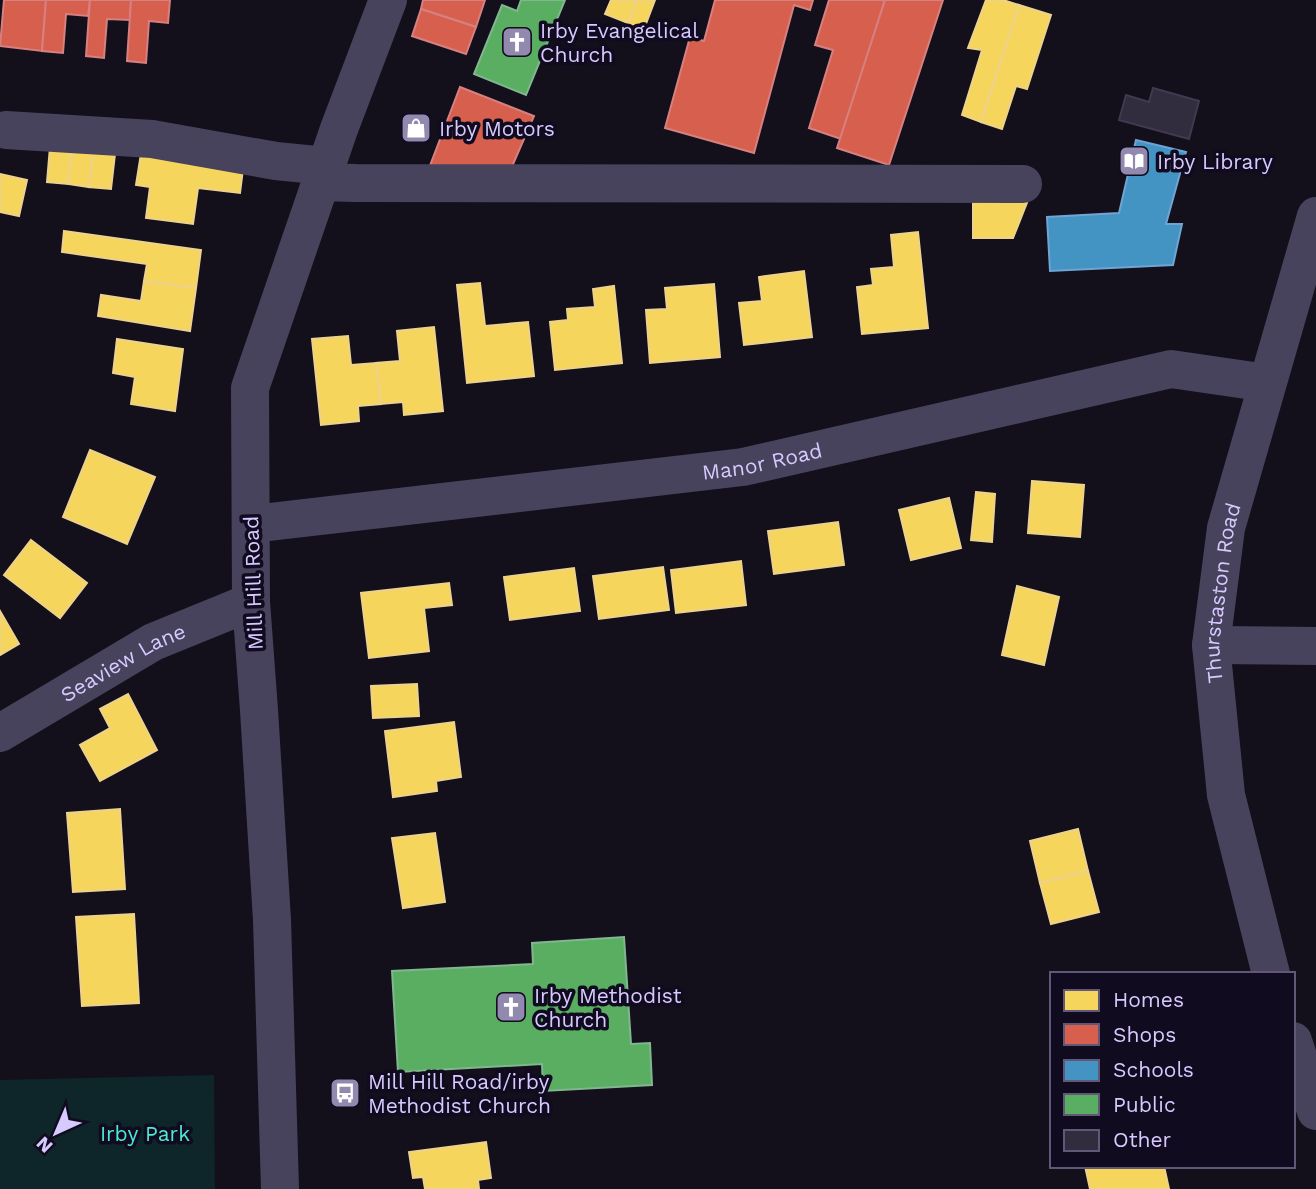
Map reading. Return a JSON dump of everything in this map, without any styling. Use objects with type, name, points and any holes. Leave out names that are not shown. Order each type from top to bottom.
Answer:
[{"type":"street","name":"Mill Hill Road","points":[[280,1189],[272,920],[251,602],[250,388],[323,174],[388,0]]},
{"type":"street","points":[[6,130],[152,139],[276,161],[323,174],[1023,184]]},
{"type":"street","name":"Thurstaston Road","points":[[1270,972],[1226,795],[1211,645],[1226,528],[1316,216]]},
{"type":"street","name":"Manor Road","points":[[252,524],[743,467],[1171,369],[1267,383]]},
{"type":"street","name":"Seaview Lane","points":[[0,733],[153,642],[251,602]]},
{"type":"street","points":[[1211,645],[1316,646]]},
{"type":"street","points":[[1295,1047],[1316,1109]]},
{"type":"green space","name":"Irby Park","points":[[214,1075],[215,1189],[0,1189],[0,1080]]},
{"type":"building: Homes","points":[[611,0],[637,0],[628,23],[605,14]]},
{"type":"building: Homes","points":[[637,0],[655,0],[644,29],[628,23]]},
{"type":"building: Homes","points":[[986,0],[1003,0],[1019,5],[981,122],[962,115],[982,50],[968,48]]},
{"type":"building: Homes","points":[[1019,5],[1051,15],[1027,89],[1016,86],[1002,129],[981,122]]},
{"type":"building: Homes","points":[[50,147],[72,150],[68,184],[47,182]]},
{"type":"building: Homes","points":[[142,147],[244,161],[240,193],[198,188],[193,224],[146,218],[150,187],[136,185]]},
{"type":"building: Homes","points":[[72,150],[93,152],[89,187],[68,184]]},
{"type":"building: Homes","points":[[93,152],[115,154],[111,189],[89,187]]},
{"type":"building: Homes","points":[[0,174],[27,180],[19,216],[0,212]]},
{"type":"building: Homes","points":[[973,195],[1030,195],[1013,238],[973,238]]},
{"type":"building: Homes","points":[[64,231],[201,250],[196,288],[144,281],[147,264],[62,252]]},
{"type":"building: Homes","points":[[918,232],[928,328],[862,334],[857,287],[873,285],[871,269],[894,267],[891,235]]},
{"type":"building: Homes","points":[[804,271],[812,337],[744,345],[739,303],[762,301],[759,277]]},
{"type":"building: Homes","points":[[144,281],[196,288],[190,331],[98,316],[101,295],[141,301]]},
{"type":"building: Homes","points":[[480,283],[485,326],[528,322],[534,376],[467,383],[457,285]]},
{"type":"building: Homes","points":[[714,284],[720,357],[650,363],[646,310],[667,309],[665,288]]},
{"type":"building: Homes","points":[[614,286],[622,363],[555,370],[550,322],[568,320],[567,309],[595,307],[593,289]]},
{"type":"building: Homes","points":[[434,327],[443,411],[404,415],[403,402],[381,404],[376,363],[400,361],[397,331]]},
{"type":"building: Homes","points":[[348,336],[351,365],[376,363],[381,404],[358,406],[359,421],[321,425],[312,339]]},
{"type":"building: Homes","points":[[117,339],[183,349],[175,411],[131,404],[135,377],[113,373]]},
{"type":"building: Homes","points":[[90,450],[155,477],[127,544],[63,517]]},
{"type":"building: Homes","points":[[1032,481],[1084,485],[1080,537],[1028,533]]},
{"type":"building: Homes","points":[[976,492],[995,494],[992,542],[971,540]]},
{"type":"building: Homes","points":[[949,498],[961,548],[911,560],[899,510]]},
{"type":"building: Homes","points":[[838,522],[844,565],[774,574],[768,531]]},
{"type":"building: Homes","points":[[31,540],[87,583],[60,618],[4,575]]},
{"type":"building: Homes","points":[[741,561],[746,605],[676,613],[671,570]]},
{"type":"building: Homes","points":[[663,567],[669,610],[599,619],[593,576]]},
{"type":"building: Homes","points":[[574,568],[580,611],[510,620],[504,577]]},
{"type":"building: Homes","points":[[449,583],[452,605],[424,608],[429,651],[369,658],[361,593]]},
{"type":"building: Homes","points":[[1017,586],[1059,597],[1044,665],[1002,655]]},
{"type":"building: Homes","points":[[0,611],[19,644],[0,655]]},
{"type":"building: Homes","points":[[417,684],[419,716],[373,718],[371,686]]},
{"type":"building: Homes","points":[[128,694],[157,750],[100,781],[80,745],[110,728],[100,709]]},
{"type":"building: Homes","points":[[454,722],[461,777],[436,781],[437,791],[393,797],[385,731]]},
{"type":"building: Homes","points":[[120,809],[125,889],[73,892],[67,813]]},
{"type":"building: Homes","points":[[1078,829],[1088,871],[1040,883],[1030,841]]},
{"type":"building: Homes","points":[[435,833],[445,902],[403,908],[392,838]]},
{"type":"building: Homes","points":[[1088,871],[1099,912],[1051,924],[1040,883]]},
{"type":"building: Homes","points":[[134,914],[139,1003],[82,1006],[76,917]]},
{"type":"building: Homes","points":[[486,1142],[491,1178],[478,1180],[479,1189],[425,1189],[423,1177],[413,1178],[409,1152]]},
{"type":"building: Homes","points":[[1085,1168],[1164,1168],[1169,1189],[1090,1189]]},
{"type":"building: Shops","points":[[4,0],[46,0],[42,51],[0,46]]},
{"type":"building: Shops","points":[[46,0],[90,0],[88,16],[66,14],[63,53],[42,51]]},
{"type":"building: Shops","points":[[90,0],[131,0],[130,20],[107,19],[104,58],[86,56]]},
{"type":"building: Shops","points":[[131,0],[170,0],[168,23],[149,21],[146,63],[127,61]]},
{"type":"building: Shops","points":[[423,0],[485,0],[476,27],[421,9]]},
{"type":"building: Shops","points":[[715,0],[813,0],[810,10],[794,5],[754,153],[665,128],[690,37],[704,41]]},
{"type":"building: Shops","points":[[829,0],[885,0],[841,139],[809,128],[833,50],[815,45]]},
{"type":"building: Shops","points":[[885,0],[943,0],[889,165],[837,148]]},
{"type":"building: Shops","points":[[421,9],[476,27],[466,54],[412,36]]},
{"type":"building: Shops","points":[[460,87],[534,116],[507,178],[426,176]]},
{"type":"building: Schools","points":[[1136,140],[1186,152],[1166,224],[1182,224],[1173,265],[1050,271],[1047,217],[1119,213]]},
{"type":"building: Public","name":"Irby Evangelical Church","points":[[521,0],[565,0],[526,95],[474,74],[502,5],[517,11]]},
{"type":"building: Public","name":"Irby Methodist Church","points":[[624,937],[631,1044],[650,1043],[652,1085],[543,1091],[542,1064],[398,1072],[392,971],[533,964],[532,943]]},
{"type":"building: Other","points":[[1153,88],[1199,101],[1189,139],[1119,120],[1126,95],[1149,102]]},
{"type":"place","name":"Irby Evangelical Church","points":[[517,42]]},
{"type":"place","name":"Irby Motors","points":[[416,128]]},
{"type":"place","name":"Irby Library","points":[[1134,161]]},
{"type":"place","name":"Irby Methodist Church","points":[[511,1007]]},
{"type":"place","name":"Mill Hill Road/irby Methodist Church","points":[[345,1093]]}]
